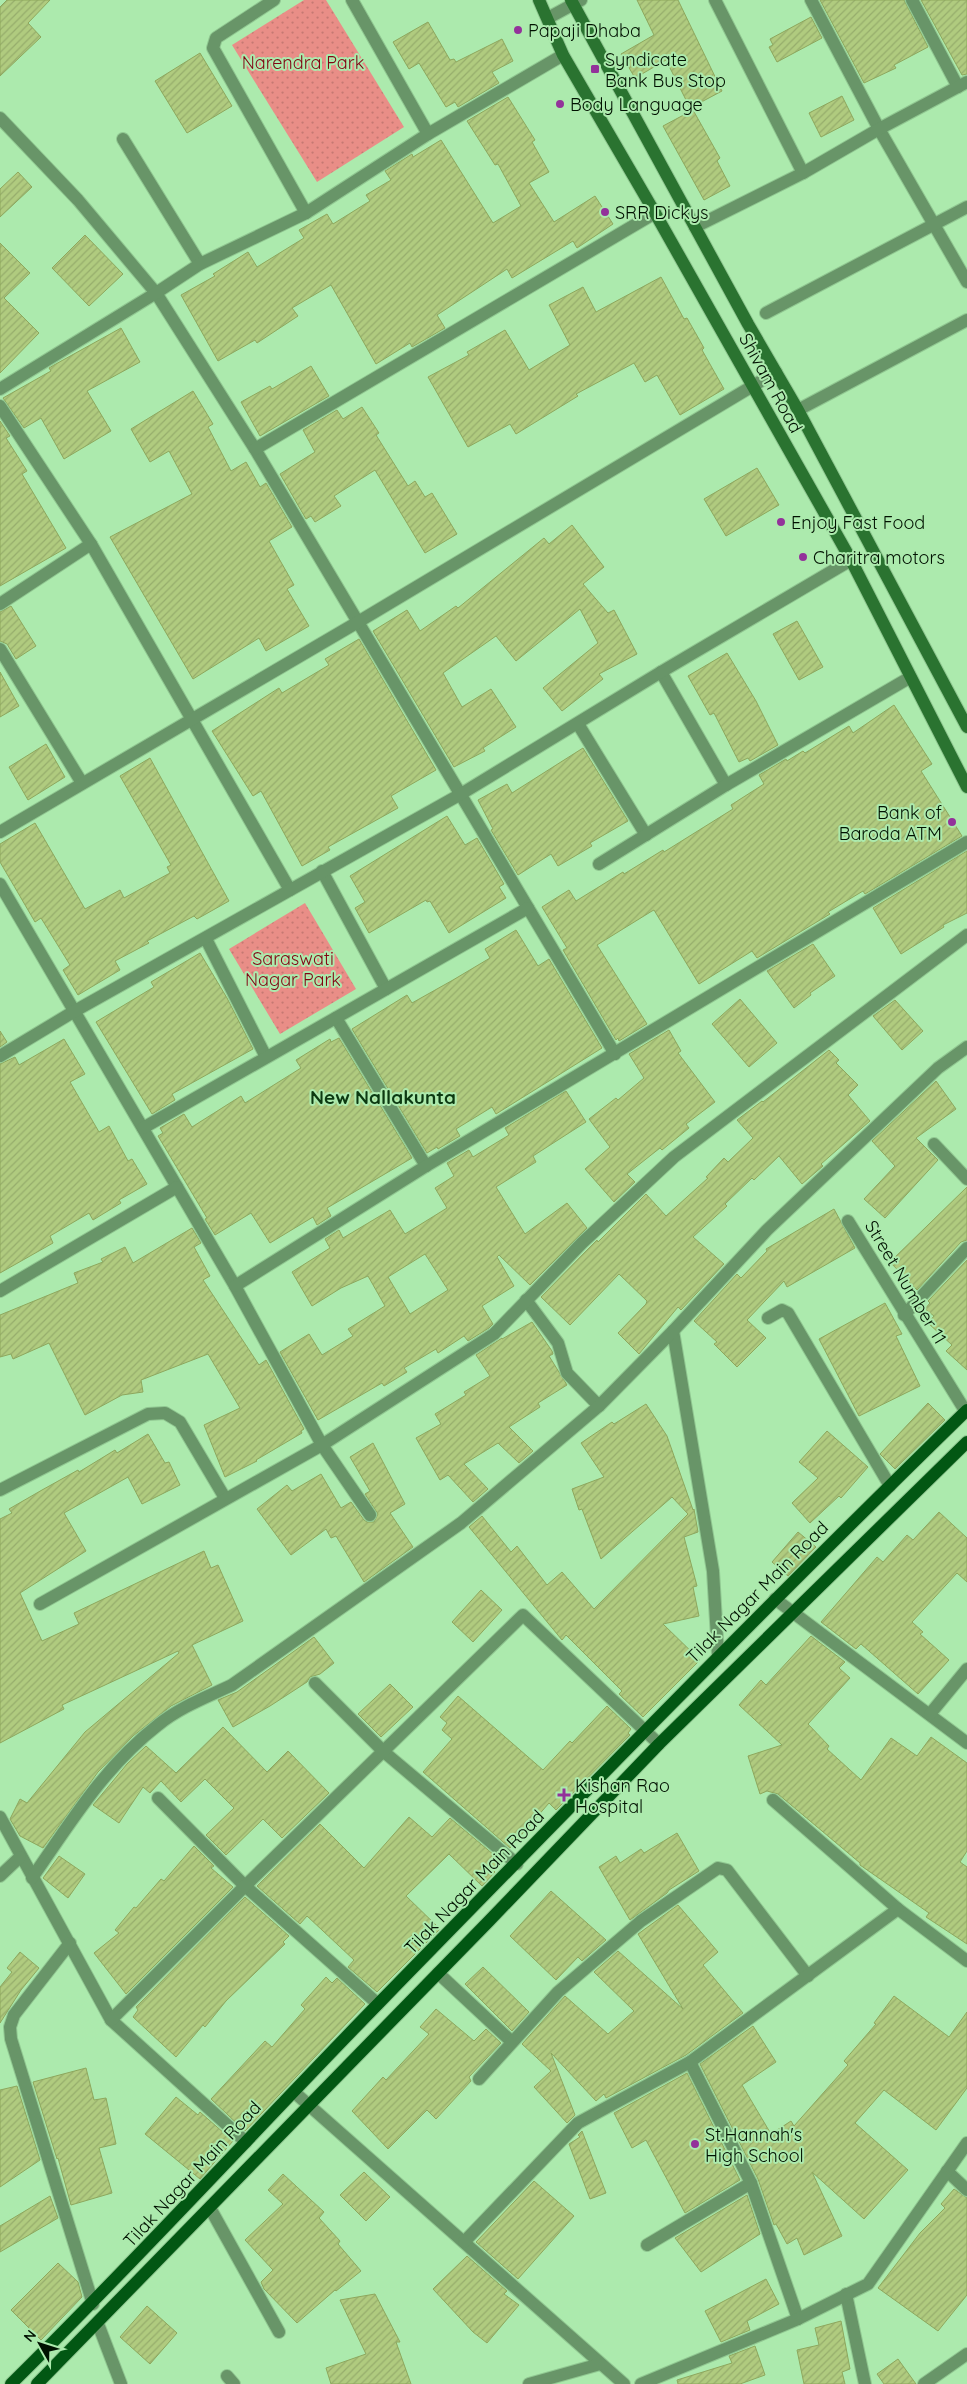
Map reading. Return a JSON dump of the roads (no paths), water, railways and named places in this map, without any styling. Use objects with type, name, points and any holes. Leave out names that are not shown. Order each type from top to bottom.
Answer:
[{"type":"main road","name":"Shivam Road","points":[[539,0],[563,55],[656,213],[751,386],[851,560],[909,678],[967,787]]},
{"type":"main road","name":"Shivam Road","points":[[575,1],[695,227],[798,410],[967,727]]},
{"type":"main road","name":"Tilak Nagar Main Road","points":[[11,2384],[93,2304],[378,2004],[517,1864],[644,1730],[775,1598],[966,1411]]},
{"type":"main road","name":"Tilak Nagar Main Road","points":[[37,2384],[98,2324],[659,1744],[967,1442]]},
{"type":"street","points":[[274,0],[216,38],[213,48],[306,213]]},
{"type":"street","points":[[352,0],[428,134]]},
{"type":"street","points":[[715,0],[803,173]]},
{"type":"street","points":[[811,0],[879,128],[967,282]]},
{"type":"street","points":[[695,227],[803,173],[879,128],[962,85],[912,0]]},
{"type":"street","points":[[548,18],[575,1]]},
{"type":"street","points":[[0,389],[200,264],[306,213],[428,134],[563,55]]},
{"type":"street","points":[[0,118],[78,200],[156,293],[255,449],[615,1054]]},
{"type":"street","points":[[122,139],[200,264]]},
{"type":"street","points":[[766,313],[967,207]]},
{"type":"street","points":[[255,449],[656,213]]},
{"type":"street","points":[[798,410],[967,320]]},
{"type":"street","points":[[0,832],[358,622],[776,372]]},
{"type":"street","points":[[0,406],[91,544],[290,890]]},
{"type":"street","points":[[0,604],[91,544]]},
{"type":"street","points":[[0,1056],[322,871],[461,794],[660,672],[851,560]]},
{"type":"street","points":[[0,649],[82,783]]},
{"type":"street","points":[[660,672],[726,785]]},
{"type":"street","points":[[599,864],[726,785],[909,678]]},
{"type":"street","points":[[578,724],[646,834]]},
{"type":"street","points":[[235,1286],[426,1166],[967,842]]},
{"type":"street","points":[[322,871],[386,989]]},
{"type":"street","points":[[0,884],[235,1286],[322,1445],[370,1515]]},
{"type":"street","points":[[143,1128],[528,908]]},
{"type":"street","points":[[40,1604],[322,1445],[494,1334],[582,1243],[674,1157],[967,935]]},
{"type":"street","points":[[206,939],[266,1058]]},
{"type":"street","points":[[336,1018],[426,1166]]},
{"type":"street","points":[[32,1878],[115,1763],[158,1725],[190,1705],[232,1685],[461,1523],[599,1406],[673,1331],[767,1230],[938,1068],[967,1047]]},
{"type":"street","points":[[934,1144],[967,1179]]},
{"type":"street","points":[[0,1291],[177,1187]]},
{"type":"street","name":"Street Number 11","points":[[848,1220],[904,1314],[966,1411]]},
{"type":"street","points":[[904,1314],[967,1248]]},
{"type":"street","points":[[526,1300],[558,1343],[567,1373],[599,1406]]},
{"type":"street","points":[[768,1318],[782,1310],[788,1313],[890,1486]]},
{"type":"street","points":[[673,1331],[713,1571],[718,1655]]},
{"type":"street","points":[[0,1490],[148,1414],[165,1413],[180,1422],[225,1498]]},
{"type":"street","points":[[775,1598],[793,1614],[967,1743]]},
{"type":"street","points":[[111,2020],[245,1886],[523,1615],[659,1744]]},
{"type":"street","points":[[930,1714],[967,1669]]},
{"type":"street","points":[[315,1683],[384,1752],[517,1864]]},
{"type":"street","points":[[158,1798],[245,1886],[378,2004]]},
{"type":"street","points":[[773,1800],[898,1909],[967,1961]]},
{"type":"street","points":[[0,1817],[20,1857],[70,1943],[111,2020],[246,2142]]},
{"type":"street","points":[[0,1876],[20,1857]]},
{"type":"street","points":[[479,2079],[558,1992],[641,1921],[718,1868],[727,1870],[808,1976]]},
{"type":"street","points":[[464,2242],[578,2123],[690,2062],[898,1909]]},
{"type":"street","points":[[70,1943],[14,2015],[10,2027],[11,2039],[93,2304]]},
{"type":"street","points":[[438,1973],[512,2042]]},
{"type":"street","points":[[690,2062],[751,2183],[798,2319]]},
{"type":"street","points":[[294,2092],[624,2384]]},
{"type":"street","points":[[641,2384],[798,2319],[868,2284],[967,2143]]},
{"type":"street","points":[[947,2170],[967,2190]]},
{"type":"street","points":[[647,2245],[751,2183]]},
{"type":"street","points":[[210,2208],[279,2332]]},
{"type":"street","points":[[846,2294],[865,2384]]},
{"type":"street","points":[[98,2324],[121,2384]]},
{"type":"street","points":[[924,2384],[967,2354]]},
{"type":"street","points":[[529,2384],[600,2364]]},
{"type":"place","name":"Papaji Dhaba","points":[[518,30]]},
{"type":"place","name":"Syndicate Bank Bus Stop","points":[[595,69]]},
{"type":"place","name":"Body Language","points":[[560,104]]},
{"type":"place","name":"SRR Dickys","points":[[605,212]]},
{"type":"place","name":"Enjoy Fast Food","points":[[781,522]]},
{"type":"place","name":"Charitra motors","points":[[803,557]]},
{"type":"place","name":"Bank of Baroda ATM","points":[[952,822]]},
{"type":"place","name":"Kishan Rao Hospital","points":[[564,1795]]},
{"type":"place","name":"St.Hannah's High School","points":[[695,2144]]},
{"type":"district","name":"New Nallakunta","points":[[383,1097]]},
{"type":"park label","name":"Narendra Park","points":[[303,62]]},
{"type":"park label","name":"Saraswati Nagar Park","points":[[293,968]]}]
